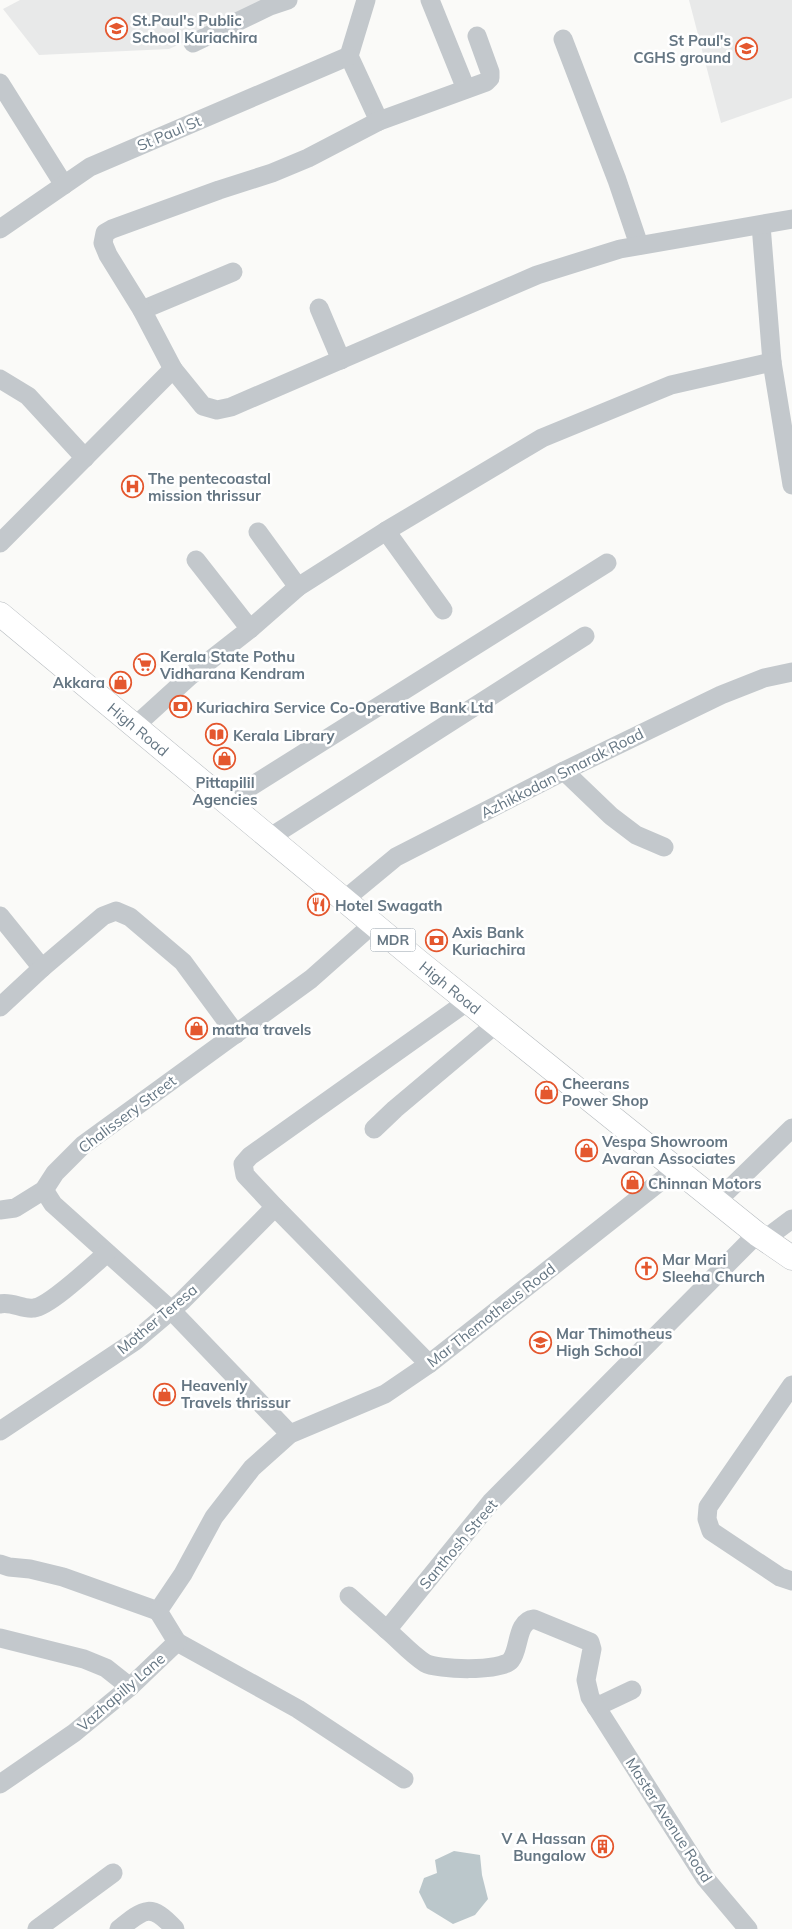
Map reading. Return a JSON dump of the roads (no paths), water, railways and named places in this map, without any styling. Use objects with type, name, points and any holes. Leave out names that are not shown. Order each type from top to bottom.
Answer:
[{"type":"main road","name":"High Road","points":[[0,614],[373,924],[716,1202],[792,1258]]},
{"type":"street","points":[[193,43],[270,6],[288,0]]},
{"type":"street","points":[[366,0],[349,56],[379,121]]},
{"type":"street","points":[[430,0],[466,89]]},
{"type":"street","points":[[477,36],[490,72],[490,78],[486,82],[379,121],[308,158],[272,173],[219,190],[105,233],[102,243],[108,255],[142,310],[173,369],[203,406],[217,410],[231,407],[538,275],[620,249],[792,220]]},
{"type":"street","points":[[563,39],[617,180],[639,245]]},
{"type":"street","name":"St Paul St","points":[[0,229],[90,167],[349,56]]},
{"type":"street","points":[[0,83],[64,185]]},
{"type":"street","points":[[761,225],[772,362],[792,485]]},
{"type":"street","points":[[142,310],[233,272]]},
{"type":"street","points":[[319,308],[341,360]]},
{"type":"street","points":[[135,726],[190,676],[250,629],[298,586],[542,438],[671,385],[772,362]]},
{"type":"street","points":[[0,543],[173,369]]},
{"type":"street","points":[[0,379],[28,396],[84,458]]},
{"type":"street","points":[[386,531],[443,610]]},
{"type":"street","points":[[258,532],[298,586]]},
{"type":"street","points":[[196,560],[250,629]]},
{"type":"street","points":[[226,802],[607,563]]},
{"type":"street","points":[[269,838],[584,636]]},
{"type":"street","name":"Azhikkodan Smarak Road","points":[[344,900],[396,857],[564,771],[721,694],[764,678],[792,672]]},
{"type":"street","points":[[564,771],[611,816],[636,836],[664,847]]},
{"type":"street","points":[[0,1007],[103,916],[116,911],[130,917],[183,962],[236,1034]]},
{"type":"street","points":[[0,916],[42,968]]},
{"type":"street","name":"Chalissery Street","points":[[44,1190],[55,1173],[83,1145],[311,979],[373,924]]},
{"type":"street","points":[[429,1364],[274,1207],[245,1175],[243,1164],[250,1156],[468,1001]]},
{"type":"street","points":[[374,1129],[496,1024]]},
{"type":"street","points":[[716,1202],[792,1128]]},
{"type":"street","name":"Mar Themotheus Road","points":[[290,1434],[385,1394],[429,1364],[676,1170]]},
{"type":"street","points":[[0,1210],[15,1208],[44,1190],[53,1204],[171,1310],[290,1434],[252,1468],[214,1517],[183,1574],[158,1611],[63,1576],[0,1564]]},
{"type":"street","name":"Mother Teresa","points":[[0,1431],[135,1342],[171,1310],[274,1207]]},
{"type":"street","name":"Santhosh Street","points":[[387,1630],[491,1502],[761,1237],[792,1218]]},
{"type":"street","points":[[0,1304],[6,1302],[33,1309],[46,1304],[107,1253]]},
{"type":"street","points":[[792,1385],[708,1507],[706,1519],[711,1531],[780,1577],[792,1581]]},
{"type":"street","points":[[349,1596],[425,1662],[437,1668],[496,1668],[507,1665],[512,1660],[524,1623],[529,1619],[534,1619],[590,1642],[592,1649],[586,1680],[590,1697],[596,1707],[632,1690]]},
{"type":"street","name":"Vazhapilly Lane","points":[[0,1784],[74,1733],[130,1687],[177,1642],[158,1611]]},
{"type":"street","points":[[0,1638],[84,1659],[106,1668],[130,1687]]},
{"type":"street","points":[[177,1642],[298,1709],[404,1779]]},
{"type":"street","name":"Master Avenue Road","points":[[596,1707],[705,1878],[748,1929]]},
{"type":"street","points":[[37,1929],[113,1873]]},
{"type":"street","points":[[119,1929],[133,1917],[146,1911],[155,1911],[163,1916],[175,1929]]},
{"type":"place","name":"St.Paul's Public School Kuriachira","points":[[116,29]]},
{"type":"place","name":"St Paul's CGHS ground","points":[[747,49]]},
{"type":"place","name":"The pentecoastal mission thrissur","points":[[132,487]]},
{"type":"place","name":"Kerala State Pothu Vidharana Kendram","points":[[144,665]]},
{"type":"place","name":"Akkara","points":[[121,682]]},
{"type":"place","name":"Kuriachira Service Co-Operative Bank Ltd","points":[[180,707]]},
{"type":"place","name":"Kerala Library","points":[[217,735]]},
{"type":"place","name":"Pittapilil Agencies","points":[[225,759]]},
{"type":"place","name":"Hotel Swagath","points":[[319,905]]},
{"type":"place","name":"Axis Bank Kuriachira","points":[[436,941]]},
{"type":"place","name":"matha travels","points":[[196,1029]]},
{"type":"place","name":"Cheerans Power Shop","points":[[546,1092]]},
{"type":"place","name":"Vespa Showroom Avaran Associates","points":[[586,1150]]},
{"type":"place","name":"Chinnan Motors","points":[[632,1183]]},
{"type":"place","name":"Mar Mari Sleeha Church","points":[[646,1268]]},
{"type":"place","name":"Mar Thimotheus High School","points":[[540,1342]]},
{"type":"place","name":"Heavenly Travels thrissur","points":[[165,1394]]},
{"type":"place","name":"V A Hassan Bungalow","points":[[602,1847]]}]
